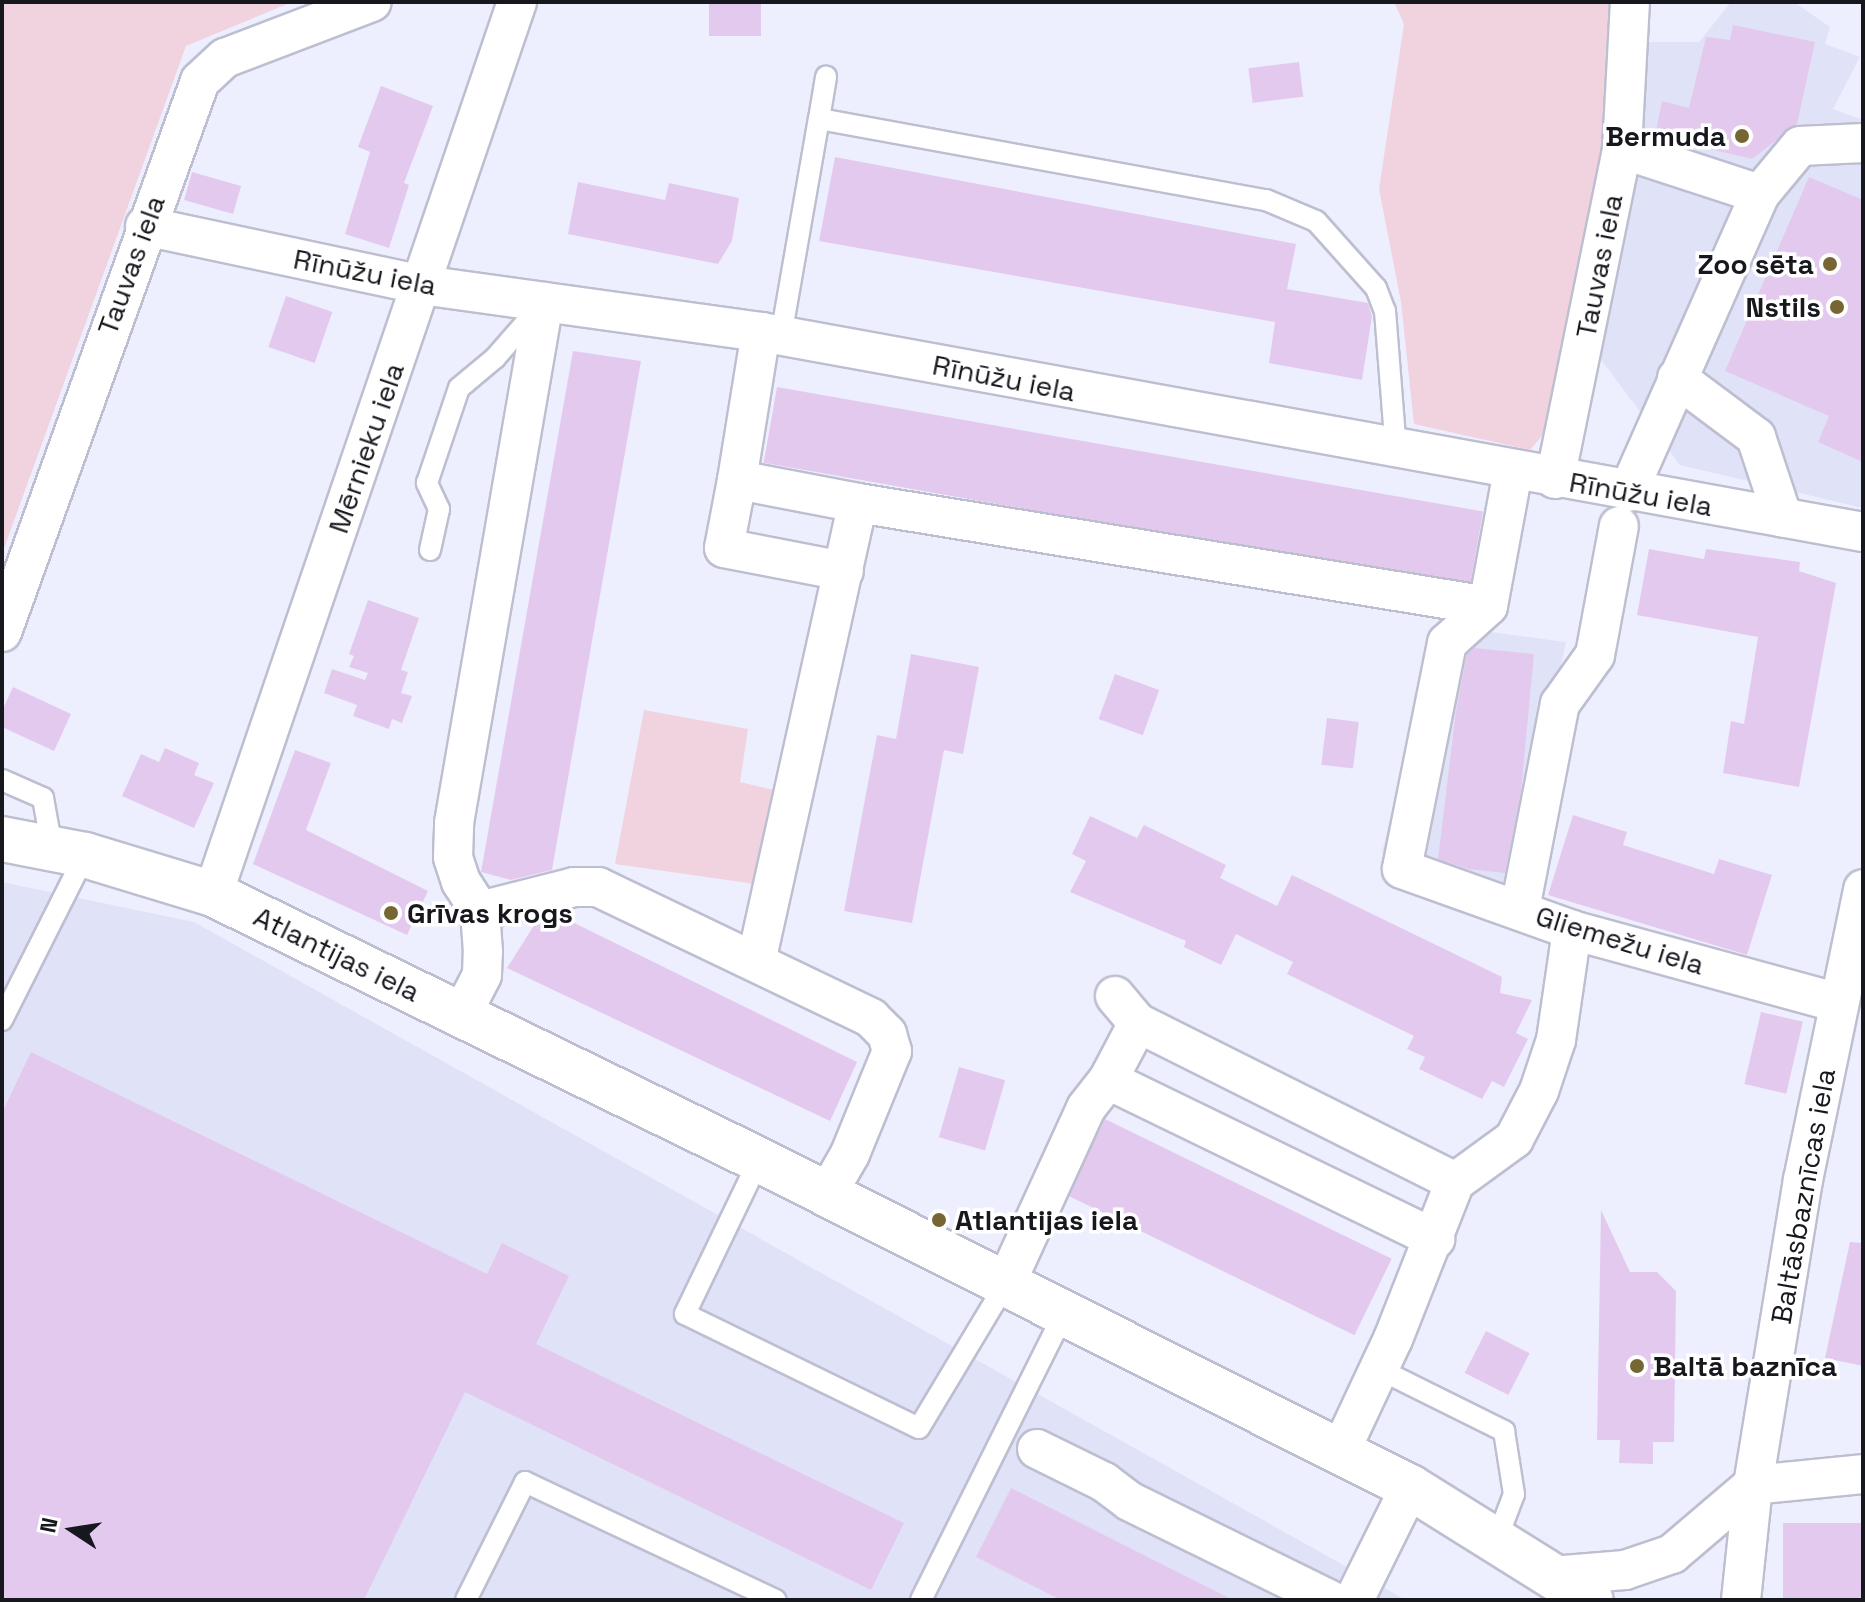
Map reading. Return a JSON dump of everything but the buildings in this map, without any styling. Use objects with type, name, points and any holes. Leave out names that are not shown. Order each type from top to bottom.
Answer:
[{"type":"main road","name":"Atlantijas iela","points":[[2,839],[68,851],[213,894],[759,1160],[1410,1487],[1591,1600]]},
{"type":"street","name":"Tauvas iela","points":[[2,632],[145,226],[200,81],[238,52],[372,2]]},
{"type":"street","name":"Mērnieku iela","points":[[213,894],[517,2]]},
{"type":"street","name":"Tauvas iela","points":[[1555,479],[1622,149],[1630,2]]},
{"type":"street","points":[[1520,909],[1560,704],[1595,655],[1624,509],[1677,378],[1760,194],[1800,146],[1863,143]]},
{"type":"street","points":[[1622,149],[1760,194]]},
{"type":"street","name":"Rīnūžu iela","points":[[145,226],[422,285],[771,334],[1555,479],[1624,509],[1783,518],[1863,532]]},
{"type":"street","points":[[462,1014],[482,975],[480,911],[461,882],[453,857],[454,823],[544,302]]},
{"type":"street","points":[[771,334],[724,548],[844,571]]},
{"type":"street","points":[[1677,378],[1756,437],[1783,518]]},
{"type":"street","points":[[737,480],[858,503],[1488,606],[1513,471]]},
{"type":"street","points":[[756,962],[858,503]]},
{"type":"street","name":"Gliemežu iela","points":[[1488,606],[1447,643],[1402,869],[1572,930],[1848,989]]},
{"type":"street","points":[[480,911],[574,887],[598,887],[871,1018],[887,1034],[892,1051],[827,1194]]},
{"type":"street","name":"Baltāsbaznīcas iela","points":[[1741,1600],[1753,1485],[1803,1180],[1848,989],[1863,889]]},
{"type":"street","points":[[1340,1452],[1435,1239],[1455,1182],[1514,1139],[1539,1091],[1556,1040],[1572,930]]},
{"type":"street","points":[[1006,1283],[1086,1108],[1108,1080],[1127,1010],[1455,1182]]},
{"type":"street","points":[[1108,1080],[1435,1239]]},
{"type":"street","points":[[1037,1449],[1104,1482],[1129,1501],[1330,1600]]},
{"type":"street","points":[[1552,1576],[1625,1570],[1672,1554],[1753,1485],[1863,1474]]},
{"type":"street","points":[[1354,1600],[1410,1487]]},
{"type":"lane","points":[[771,334],[826,77]]},
{"type":"lane","points":[[819,119],[1266,200],[1316,221],[1381,298],[1396,451]]},
{"type":"lane","points":[[430,550],[439,509],[427,483],[459,388],[495,358],[544,302]]},
{"type":"lane","points":[[2,780],[43,798],[68,851],[2,1020]]},
{"type":"lane","points":[[759,1160],[685,1314],[919,1428],[1006,1283]]},
{"type":"lane","points":[[921,1600],[1064,1313]]},
{"type":"lane","points":[[1379,1369],[1504,1431],[1514,1494],[1497,1539]]},
{"type":"lane","points":[[466,1600],[525,1482],[776,1600]]},
{"type":"shaded area","points":[[2,2],[292,2],[186,46],[2,554]]},
{"type":"shaded area","points":[[1394,2],[1609,2],[1613,101],[1561,413],[1530,450],[1414,424],[1401,302],[1379,189],[1404,24]]},
{"type":"shaded area","points":[[1731,2],[1794,2],[1830,27],[1825,44],[1860,57],[1833,109],[1863,120],[1863,508],[1680,465],[1599,357],[1646,42],[1699,42]]},
{"type":"shaded area","points":[[1439,625],[1566,642],[1510,898],[1382,852]]},
{"type":"shaded area","points":[[644,710],[748,729],[740,782],[774,790],[755,884],[615,864]]},
{"type":"shaded area","points":[[2,882],[194,922],[1406,1600],[2,1600]]},
{"type":"place","name":"Bermuda","points":[[1742,136]]},
{"type":"place","name":"Zoo sēta","points":[[1830,264]]},
{"type":"place","name":"Nstils","points":[[1837,307]]},
{"type":"place","name":"Grīvas krogs","points":[[391,913]]},
{"type":"place","name":"Atlantijas iela","points":[[939,1220]]},
{"type":"place","name":"Baltā baznīca","points":[[1637,1366]]}]
